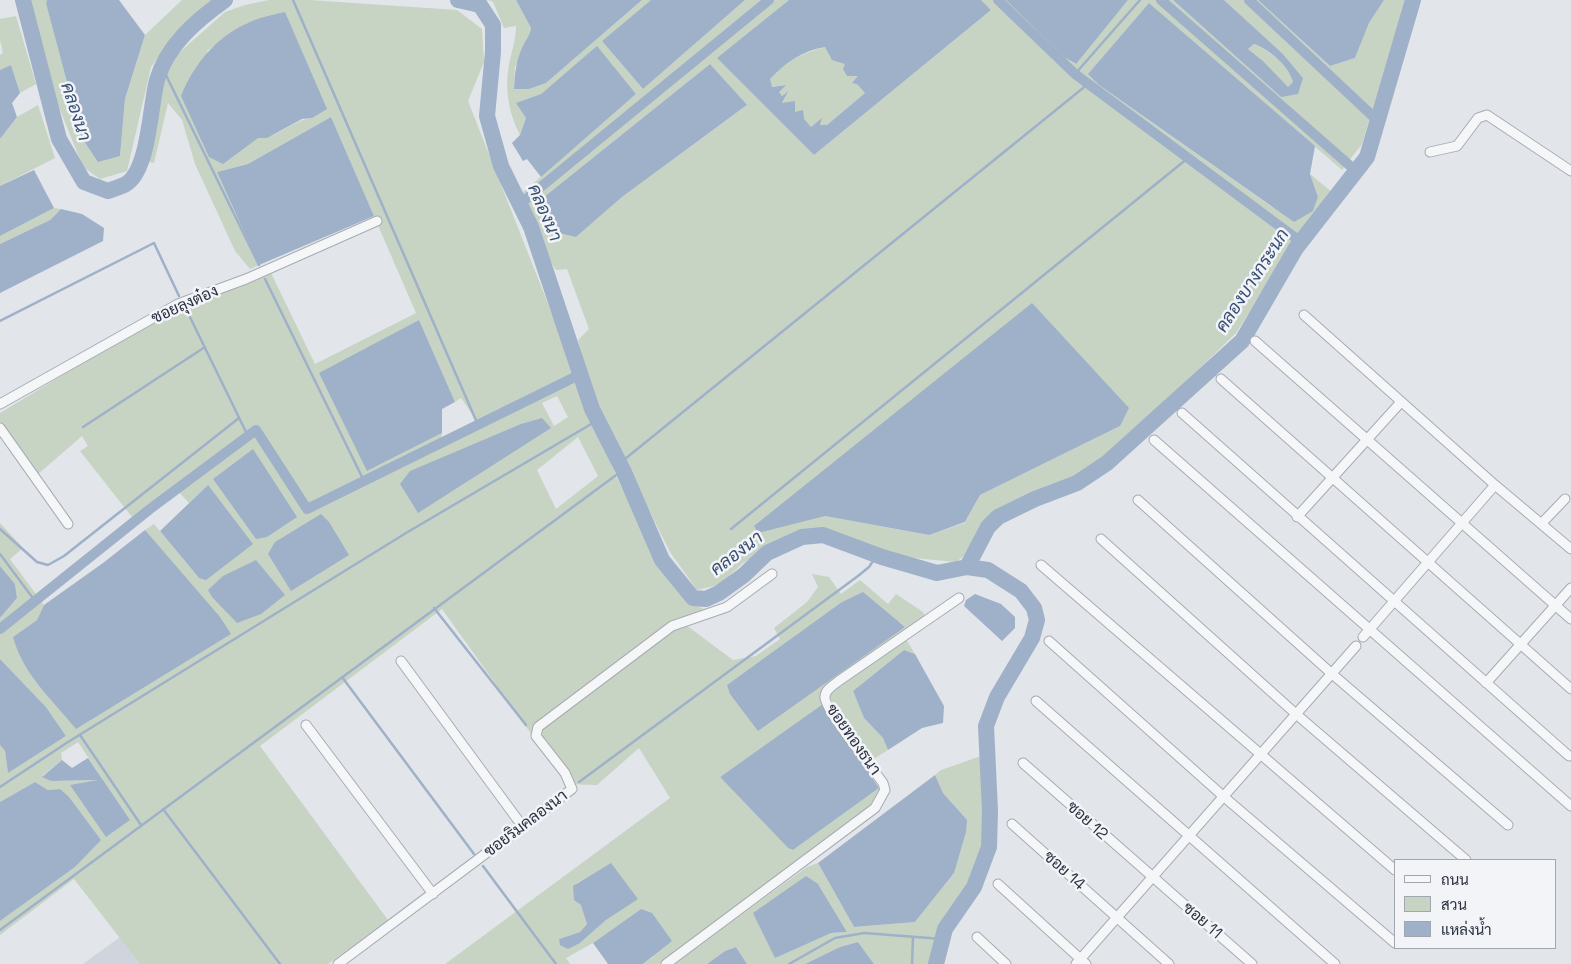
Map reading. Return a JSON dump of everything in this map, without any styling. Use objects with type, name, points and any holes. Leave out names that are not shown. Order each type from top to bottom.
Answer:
[{"type":"street","points":[[1430,152],[1457,146],[1478,118],[1487,115],[1571,171]]},
{"type":"street","name":"ซอยลุงต๋อง","points":[[0,404],[178,304],[246,279],[377,221]]},
{"type":"street","points":[[1304,315],[1495,486],[1571,549]]},
{"type":"street","points":[[1255,341],[1571,619]]},
{"type":"street","points":[[1221,379],[1571,689]]},
{"type":"street","points":[[1297,517],[1401,402]]},
{"type":"street","points":[[1182,414],[1393,603],[1569,756]]},
{"type":"street","points":[[0,428],[68,524]]},
{"type":"street","points":[[1154,440],[1571,806]]},
{"type":"street","points":[[1363,637],[1495,486]]},
{"type":"street","points":[[1542,524],[1565,499]]},
{"type":"street","points":[[1138,500],[1332,673],[1508,825]]},
{"type":"street","points":[[1101,539],[1296,714],[1465,859]]},
{"type":"street","points":[[1041,565],[1394,869]]},
{"type":"street","name":"ซอยริมคลองนา","points":[[338,964],[572,789],[565,773],[536,736],[538,727],[672,626],[727,607],[772,574]]},
{"type":"street","points":[[1486,683],[1571,588]]},
{"type":"street","name":"ซอยทองธนา","points":[[666,964],[875,808],[885,790],[883,783],[834,715],[826,702],[825,694],[827,690],[840,680],[960,598]]},
{"type":"street","points":[[1049,641],[1223,796],[1394,942]]},
{"type":"street","points":[[998,884],[1081,962],[1116,918],[1356,646]]},
{"type":"street","points":[[401,662],[523,827]]},
{"type":"street","points":[[1036,701],[1188,837],[1335,964]]},
{"type":"street","points":[[306,724],[433,894]]},
{"type":"street","name":"ซอย 12","points":[[1023,763],[1152,878]]},
{"type":"street","name":"ซอย 14","points":[[1012,824],[1169,964]]},
{"type":"street","name":"ซอย 11","points":[[1152,878],[1252,964]]},
{"type":"street","points":[[977,937],[1006,964]]},
{"type":"shaded area","points":[[120,937],[140,964],[83,964]]},
{"type":"green space","points":[[30,0],[47,0],[46,3],[120,156],[125,99],[145,35],[182,0],[219,0],[181,27],[151,67],[127,171],[100,179],[83,167],[53,92]]},
{"type":"green space","points":[[269,0],[310,0],[457,10],[482,29],[484,62],[468,101],[616,476],[663,571],[681,595],[705,610],[678,619],[733,660],[756,656],[780,639],[774,628],[807,602],[818,587],[812,574],[829,577],[841,594],[860,580],[888,604],[896,594],[923,612],[928,623],[906,639],[915,654],[904,650],[853,691],[864,718],[883,738],[888,750],[872,760],[842,720],[831,699],[720,777],[788,848],[793,850],[879,788],[881,792],[875,803],[660,964],[643,964],[653,957],[641,909],[593,943],[566,958],[570,964],[445,964],[670,798],[639,748],[597,785],[567,784],[442,609],[260,746],[388,920],[328,964],[140,964],[74,879],[0,935],[0,921],[75,867],[60,789],[48,790],[35,782],[0,802],[0,745],[5,751],[8,773],[66,736],[46,707],[0,659],[0,618],[17,598],[15,584],[0,566],[0,523],[23,548],[10,559],[44,605],[37,620],[13,637],[54,701],[76,728],[230,634],[145,530],[154,524],[199,578],[208,485],[189,503],[178,491],[132,517],[80,451],[88,446],[82,436],[37,475],[0,422],[0,413],[91,358],[189,303],[271,273],[315,364],[416,313],[331,117],[248,164],[217,172],[259,265],[250,269],[235,251],[195,164],[182,120],[168,103],[154,163],[149,162],[158,101],[173,58],[225,12]],"holes":[[[248,23],[312,118],[305,119],[272,135],[259,138],[207,51]],[[419,320],[455,402],[461,398],[477,421],[441,440],[442,433],[367,471]],[[557,396],[568,417],[554,426],[542,403]],[[578,437],[598,476],[556,509],[537,470]],[[900,622],[905,627],[727,685],[761,661]],[[78,742],[103,780],[51,781],[42,776],[62,760],[61,753]],[[611,864],[606,920],[580,943],[559,939],[580,932],[587,924],[577,883]]]},
{"type":"green space","points":[[488,0],[516,0],[531,28],[529,39],[515,67],[514,88],[529,89],[546,83],[642,0],[651,0],[602,41],[643,89],[745,0],[789,0],[718,58],[814,155],[991,10],[981,0],[1006,0],[1064,57],[1075,64],[1128,0],[1173,0],[1281,97],[1303,78],[1283,54],[1224,0],[1258,0],[1330,66],[1355,58],[1369,23],[1384,0],[1406,0],[1362,144],[1342,170],[1149,3],[1089,73],[1099,85],[1272,207],[1313,211],[1318,197],[1310,174],[1333,193],[1293,244],[1236,333],[1160,407],[1094,466],[991,515],[968,553],[956,562],[903,557],[830,534],[787,538],[743,563],[719,585],[697,590],[670,552],[592,396],[578,340],[589,329],[567,269],[556,270],[545,254],[541,232],[521,194],[636,94],[597,47],[541,94],[517,103],[526,118],[520,135],[513,120],[507,88],[516,26],[504,28],[493,2]],"holes":[[[710,64],[746,106],[622,197],[576,237],[534,205]],[[1120,426],[980,495],[965,523],[928,535],[825,516]]]},
{"type":"green space","points":[[16,16],[36,84],[20,93],[11,65],[0,70],[0,55],[3,53],[0,40],[0,19]]},
{"type":"green space","points":[[1254,44],[1272,54],[1283,64],[1293,82],[1288,88],[1263,61],[1248,49]]},
{"type":"green space","points":[[825,47],[859,76],[857,83],[865,93],[827,125],[820,125],[822,119],[811,127],[795,112],[782,104],[786,92],[782,96],[778,92],[785,85],[771,87],[770,79],[795,59],[808,52]]},
{"type":"green space","points":[[38,105],[55,158],[0,186],[0,139],[17,117]]},
{"type":"green space","points":[[54,208],[61,209],[50,220],[0,244],[0,236]]},
{"type":"green space","points":[[981,756],[985,849],[968,884],[938,927],[930,964],[874,964],[858,942],[840,947],[805,964],[747,964],[736,947],[725,951],[707,964],[673,964],[807,867],[818,863],[854,927],[915,922],[954,873],[953,804],[943,793],[935,775],[941,770]],"holes":[[[818,884],[847,932],[831,933]]]},
{"type":"water","points":[[47,0],[119,0],[145,35],[125,99],[120,156],[98,162],[82,138],[46,3]]},
{"type":"water","points":[[516,0],[642,0],[546,83],[529,89],[514,89],[517,62],[531,28]]},
{"type":"water","points":[[651,0],[745,0],[643,89],[602,41]]},
{"type":"water","points":[[789,0],[981,0],[991,10],[814,155],[717,58]],"holes":[[[825,47],[832,60],[845,64],[843,69],[847,76],[858,76],[852,83],[857,84],[865,93],[827,125],[820,125],[822,118],[811,127],[804,119],[803,110],[795,112],[795,101],[782,103],[788,91],[782,96],[779,92],[786,85],[772,87],[770,79],[782,67],[809,51]]]},
{"type":"water","points":[[1006,0],[1128,0],[1076,64],[1064,57]]},
{"type":"water","points":[[1173,0],[1224,0],[1283,54],[1303,78],[1298,94],[1281,97]],"holes":[[[1254,44],[1260,46],[1283,64],[1293,82],[1288,87],[1263,61],[1248,49]]]},
{"type":"water","points":[[1258,0],[1384,0],[1369,23],[1355,58],[1330,66]]},
{"type":"water","points":[[1149,3],[1315,146],[1310,174],[1318,197],[1313,211],[1294,222],[1099,85],[1088,74]]},
{"type":"water","points":[[285,12],[327,109],[312,118],[302,119],[267,138],[258,138],[223,164],[209,157],[181,96],[192,73],[216,44],[236,29],[252,21]]},
{"type":"water","points":[[597,46],[636,94],[541,177],[527,159],[523,161],[512,143],[520,135],[526,118],[516,103],[541,94]]},
{"type":"water","points":[[710,64],[747,105],[622,197],[576,237],[551,231],[534,205]]},
{"type":"water","points":[[11,65],[20,93],[12,103],[17,117],[0,139],[0,70]]},
{"type":"water","points":[[331,117],[374,216],[259,265],[217,172],[248,164]]},
{"type":"water","points":[[34,170],[54,208],[0,236],[0,186]]},
{"type":"water","points":[[61,209],[82,214],[104,228],[103,241],[0,293],[0,244],[50,220]]},
{"type":"water","points":[[1032,303],[1129,408],[1120,426],[980,495],[965,522],[929,535],[825,516],[758,533],[754,526]]},
{"type":"water","points":[[419,320],[455,402],[442,409],[442,433],[367,471],[319,373]]},
{"type":"water","points":[[542,418],[551,428],[418,513],[400,484],[410,471],[521,424]]},
{"type":"water","points":[[253,449],[297,517],[267,537],[256,539],[213,479]]},
{"type":"water","points":[[208,485],[253,544],[206,580],[199,578],[160,531]]},
{"type":"water","points":[[321,514],[329,522],[349,555],[291,591],[268,554],[275,542]]},
{"type":"water","points":[[145,530],[220,617],[231,634],[76,729],[31,675],[13,637],[37,620],[44,605]]},
{"type":"water","points":[[256,560],[285,595],[261,614],[237,623],[212,597],[208,590],[223,576]]},
{"type":"water","points":[[0,566],[15,584],[17,598],[0,618]]},
{"type":"water","points":[[863,592],[905,627],[758,731],[730,694],[727,685],[842,602]]},
{"type":"water","points":[[975,594],[1001,604],[1015,617],[1015,628],[1002,641],[964,606],[966,600]]},
{"type":"water","points":[[904,650],[915,654],[944,706],[943,723],[922,728],[888,750],[883,738],[864,718],[853,691]]},
{"type":"water","points":[[0,659],[46,707],[66,736],[8,773],[5,751],[0,745]]},
{"type":"water","points":[[823,704],[879,788],[793,850],[788,848],[720,777]]},
{"type":"water","points":[[88,758],[130,820],[106,837],[70,785],[98,780],[51,781],[42,777],[62,760],[72,768]]},
{"type":"water","points":[[935,775],[943,793],[967,820],[966,832],[954,873],[915,922],[854,927],[818,863]]},
{"type":"water","points":[[35,782],[48,790],[60,789],[69,797],[101,840],[75,867],[0,921],[0,802]]},
{"type":"water","points":[[611,863],[638,899],[606,920],[580,943],[568,949],[560,945],[559,939],[580,932],[587,924],[581,905],[574,900],[573,886]]},
{"type":"water","points":[[806,876],[818,884],[847,932],[831,933],[775,958],[753,913]]},
{"type":"water","points":[[641,909],[652,913],[672,941],[643,964],[608,964],[593,943]]},
{"type":"water","points":[[858,942],[874,964],[805,964],[840,947]]},
{"type":"water","points":[[736,947],[747,964],[707,964],[725,951]]},
{"type":"waterway","name":"คลองนา","points":[[23,0],[59,139],[84,182],[108,191],[126,184],[134,177],[140,166],[148,136],[157,80],[168,56],[184,34],[225,0]]},
{"type":"waterway","points":[[293,0],[478,425]]},
{"type":"waterway","name":"คลองนา","points":[[458,0],[480,5],[493,25],[493,52],[487,116],[501,166],[531,227],[592,409],[623,470],[662,560],[693,598],[706,599],[719,593],[744,575],[767,553],[802,537],[823,535],[882,557],[937,573],[967,567],[988,570],[1021,591],[1034,608],[1037,620],[1032,638],[997,697],[986,726],[990,811],[989,847],[974,887],[945,929],[936,964]]},
{"type":"waterway","points":[[520,204],[769,0]]},
{"type":"waterway","points":[[998,0],[1075,74],[1301,242]]},
{"type":"waterway","points":[[1075,74],[1140,0]]},
{"type":"waterway","points":[[1161,0],[1356,171]]},
{"type":"waterway","points":[[1249,0],[1378,121]]},
{"type":"waterway","name":"คลองบางกระนก","points":[[967,567],[988,527],[998,517],[1035,499],[1077,483],[1107,463],[1242,341],[1296,248],[1367,157],[1413,0]]},
{"type":"waterway","points":[[163,69],[259,265]]},
{"type":"waterway","points":[[620,463],[1088,84]]},
{"type":"waterway","points":[[731,529],[1188,158]]},
{"type":"waterway","points":[[0,321],[154,243],[179,296]]},
{"type":"waterway","points":[[265,279],[364,481]]},
{"type":"waterway","points":[[186,309],[248,436]]},
{"type":"waterway","points":[[83,427],[205,347]]},
{"type":"waterway","points":[[0,629],[150,509],[256,430],[307,509],[581,374]]},
{"type":"waterway","points":[[0,529],[37,562],[48,565],[64,556],[239,418]]},
{"type":"waterway","points":[[0,787],[68,742],[406,533],[598,420]]},
{"type":"waterway","points":[[0,930],[623,470]]},
{"type":"waterway","points":[[0,554],[35,601]]},
{"type":"waterway","points":[[579,782],[858,576],[869,567],[877,555]]},
{"type":"waterway","points":[[434,608],[526,725]]},
{"type":"waterway","points":[[342,677],[474,854]]},
{"type":"waterway","points":[[80,735],[141,825]]},
{"type":"waterway","points":[[163,809],[280,964]]},
{"type":"waterway","points":[[483,866],[556,964]]},
{"type":"waterway","points":[[789,964],[835,938],[864,933],[942,939]]},
{"type":"waterway","points":[[912,964],[913,937]]}]
